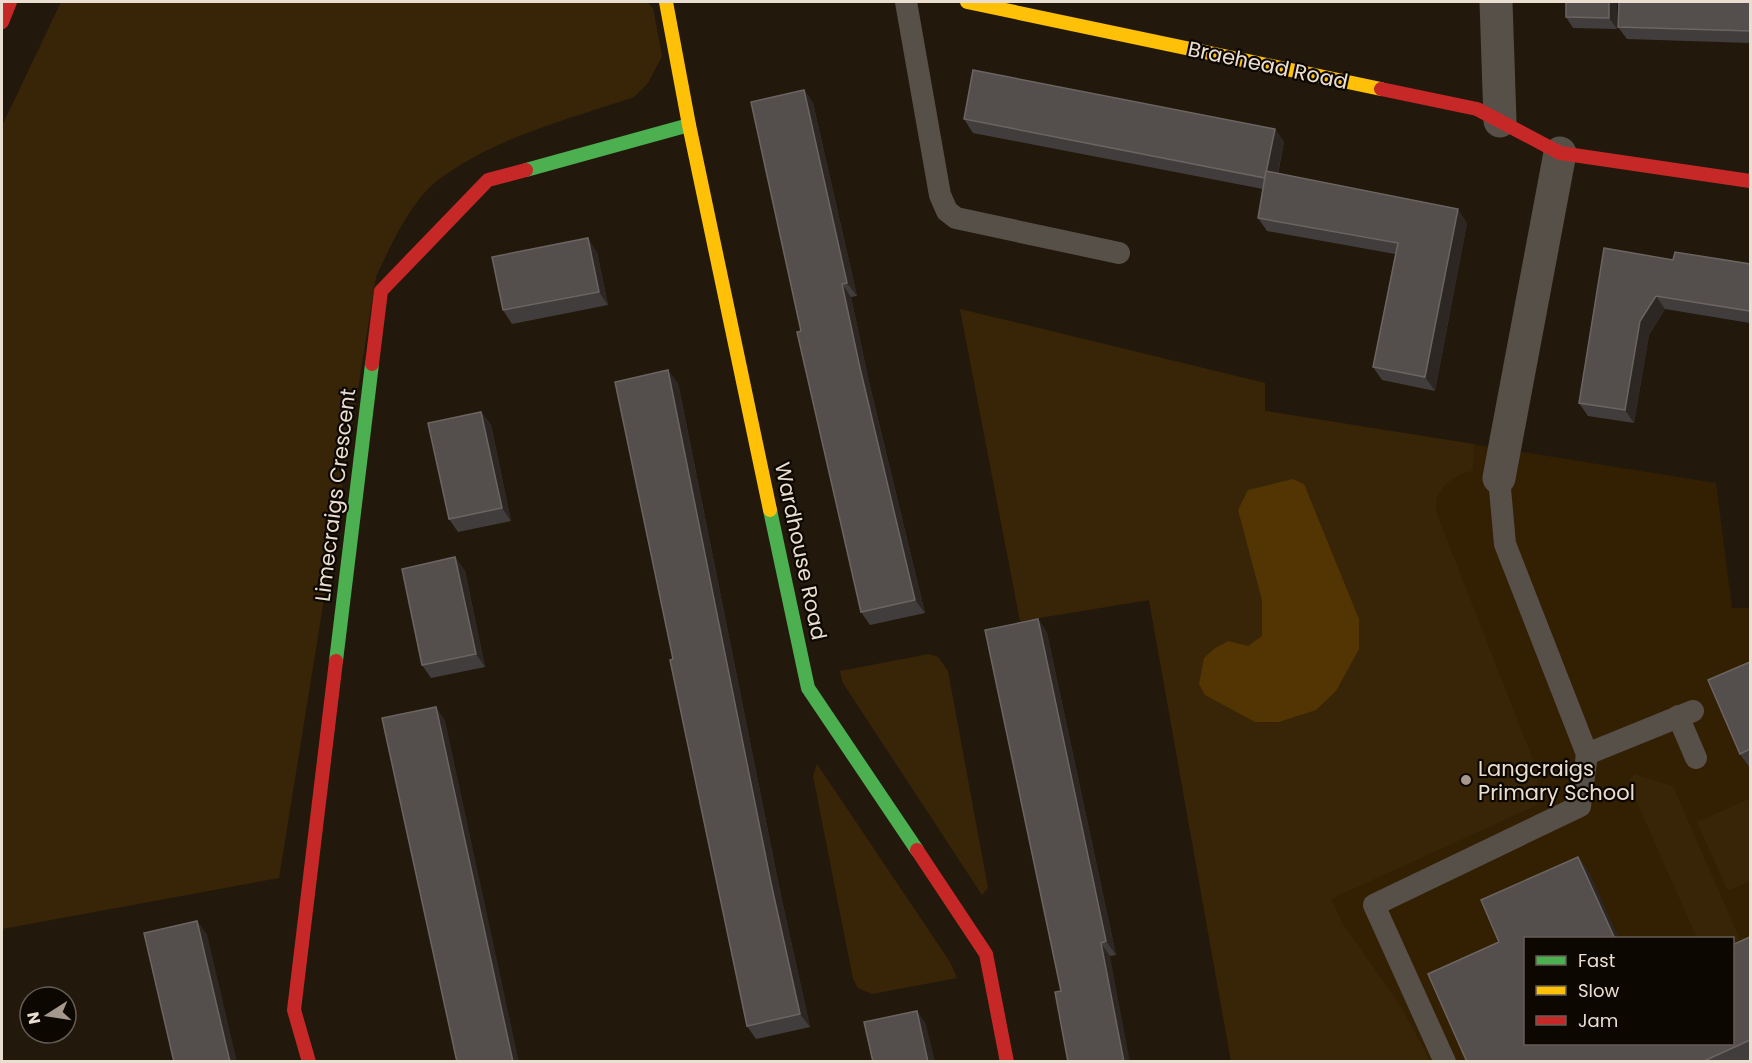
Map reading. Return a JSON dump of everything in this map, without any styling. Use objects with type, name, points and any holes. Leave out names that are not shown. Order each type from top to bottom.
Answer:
[{"type":"street","points":[[2,22],[10,2]]},
{"type":"street","name":"Wardhouse Road","points":[[666,2],[689,125],[808,688],[986,954],[1007,1062]]},
{"type":"street","name":"Braehead Road","points":[[967,2],[1477,108],[1560,153],[1750,181]]},
{"type":"street","points":[[1496,2],[1500,121]]},
{"type":"street","name":"Limecraigs Crescent","points":[[309,1062],[294,1010],[381,291],[488,180],[689,125]]},
{"type":"street","points":[[1499,478],[1560,153]]},
{"type":"lane","points":[[906,2],[940,195],[947,211],[956,218],[1119,254]]},
{"type":"lane","points":[[1445,1062],[1374,905],[1580,806],[1587,754],[1505,543],[1499,478]]},
{"type":"lane","points":[[1587,754],[1685,713],[1696,758]]},
{"type":"shaded area","points":[[61,2],[647,2],[653,8],[662,56],[648,83],[634,97],[507,141],[459,166],[437,181],[427,190],[410,213],[394,239],[376,277],[279,878],[2,929],[2,126]]},
{"type":"shaded area","name":"Langcraigs Primary School","points":[[960,309],[1265,383],[1265,411],[1716,483],[1732,608],[1750,608],[1750,1061],[1231,1061],[1149,600],[1020,621]]},
{"type":"shaded area","points":[[960,309],[1265,383],[1265,411],[1474,444],[1473,471],[1455,477],[1444,486],[1437,497],[1436,510],[1537,770],[1537,805],[1331,899],[1343,924],[1403,1010],[1430,1061],[1231,1061],[1149,600],[1020,621]]},
{"type":"shaded area","points":[[1293,479],[1304,484],[1359,619],[1359,649],[1336,691],[1316,710],[1279,722],[1255,722],[1205,695],[1199,684],[1204,658],[1214,649],[1228,641],[1248,646],[1262,636],[1262,600],[1238,510],[1248,490]]},
{"type":"shaded area","points":[[929,654],[938,657],[948,671],[988,888],[982,895],[843,683],[840,671]]},
{"type":"shaded area","points":[[817,764],[950,962],[957,978],[872,994],[858,988],[853,979],[813,776]]},
{"type":"shaded area","points":[[1634,774],[1673,786],[1740,940],[1734,943],[1734,937],[1697,937],[1628,782]]},
{"type":"shaded area","points":[[1749,799],[1750,881],[1728,891],[1697,822]]},
{"type":"building","points":[[1566,2],[1609,2],[1609,18],[1566,17]]},
{"type":"building","points":[[1619,2],[1750,2],[1750,31],[1618,27]]},
{"type":"building","points":[[973,70],[1275,129],[1265,178],[964,119]]},
{"type":"building","points":[[804,90],[847,283],[842,284],[860,368],[915,600],[861,612],[797,332],[801,331],[751,102]]},
{"type":"building","points":[[1266,171],[1458,209],[1425,377],[1373,367],[1398,243],[1258,218]]},
{"type":"building","points":[[588,238],[599,292],[503,310],[492,257]]},
{"type":"building","points":[[1604,248],[1673,260],[1675,252],[1750,264],[1750,311],[1656,296],[1640,321],[1625,410],[1579,403]]},
{"type":"building","points":[[668,370],[771,883],[800,1014],[747,1026],[670,660],[673,659],[615,382]]},
{"type":"building","points":[[481,412],[502,508],[449,519],[428,423]]},
{"type":"building","points":[[455,557],[476,654],[422,665],[402,569]]},
{"type":"building","points":[[1038,619],[1106,941],[1101,943],[1124,1062],[1068,1062],[1055,992],[1061,991],[985,630]]},
{"type":"building","points":[[1750,662],[1750,749],[1740,754],[1708,680]]},
{"type":"building","points":[[436,707],[513,1062],[457,1062],[382,718]]},
{"type":"building","points":[[1578,857],[1614,937],[1524,937],[1524,1045],[1734,1045],[1734,944],[1750,937],[1750,1040],[1702,1062],[1467,1062],[1428,974],[1499,942],[1481,900]]},
{"type":"building","points":[[197,921],[230,1062],[174,1062],[144,933]]},
{"type":"building","points":[[917,1011],[928,1062],[873,1062],[864,1022]]},
{"type":"traffic: fast","points":[[526,170],[689,125]]},
{"type":"traffic: fast","points":[[336,661],[372,364]]},
{"type":"traffic: fast","points":[[770,510],[808,688],[917,850]]},
{"type":"traffic: slow","points":[[666,2],[689,125],[770,510]]},
{"type":"traffic: slow","points":[[967,2],[1381,89]]},
{"type":"traffic: jam","points":[[2,22],[10,2]]},
{"type":"traffic: jam","points":[[1381,89],[1477,109],[1560,153],[1750,181]]},
{"type":"traffic: jam","points":[[372,364],[381,291],[488,180],[526,170]]},
{"type":"traffic: jam","points":[[309,1062],[294,1010],[336,661]]},
{"type":"traffic: jam","points":[[917,850],[986,954],[1007,1062]]},
{"type":"place","name":"Langcraigs Primary School","points":[[1466,780]]}]
